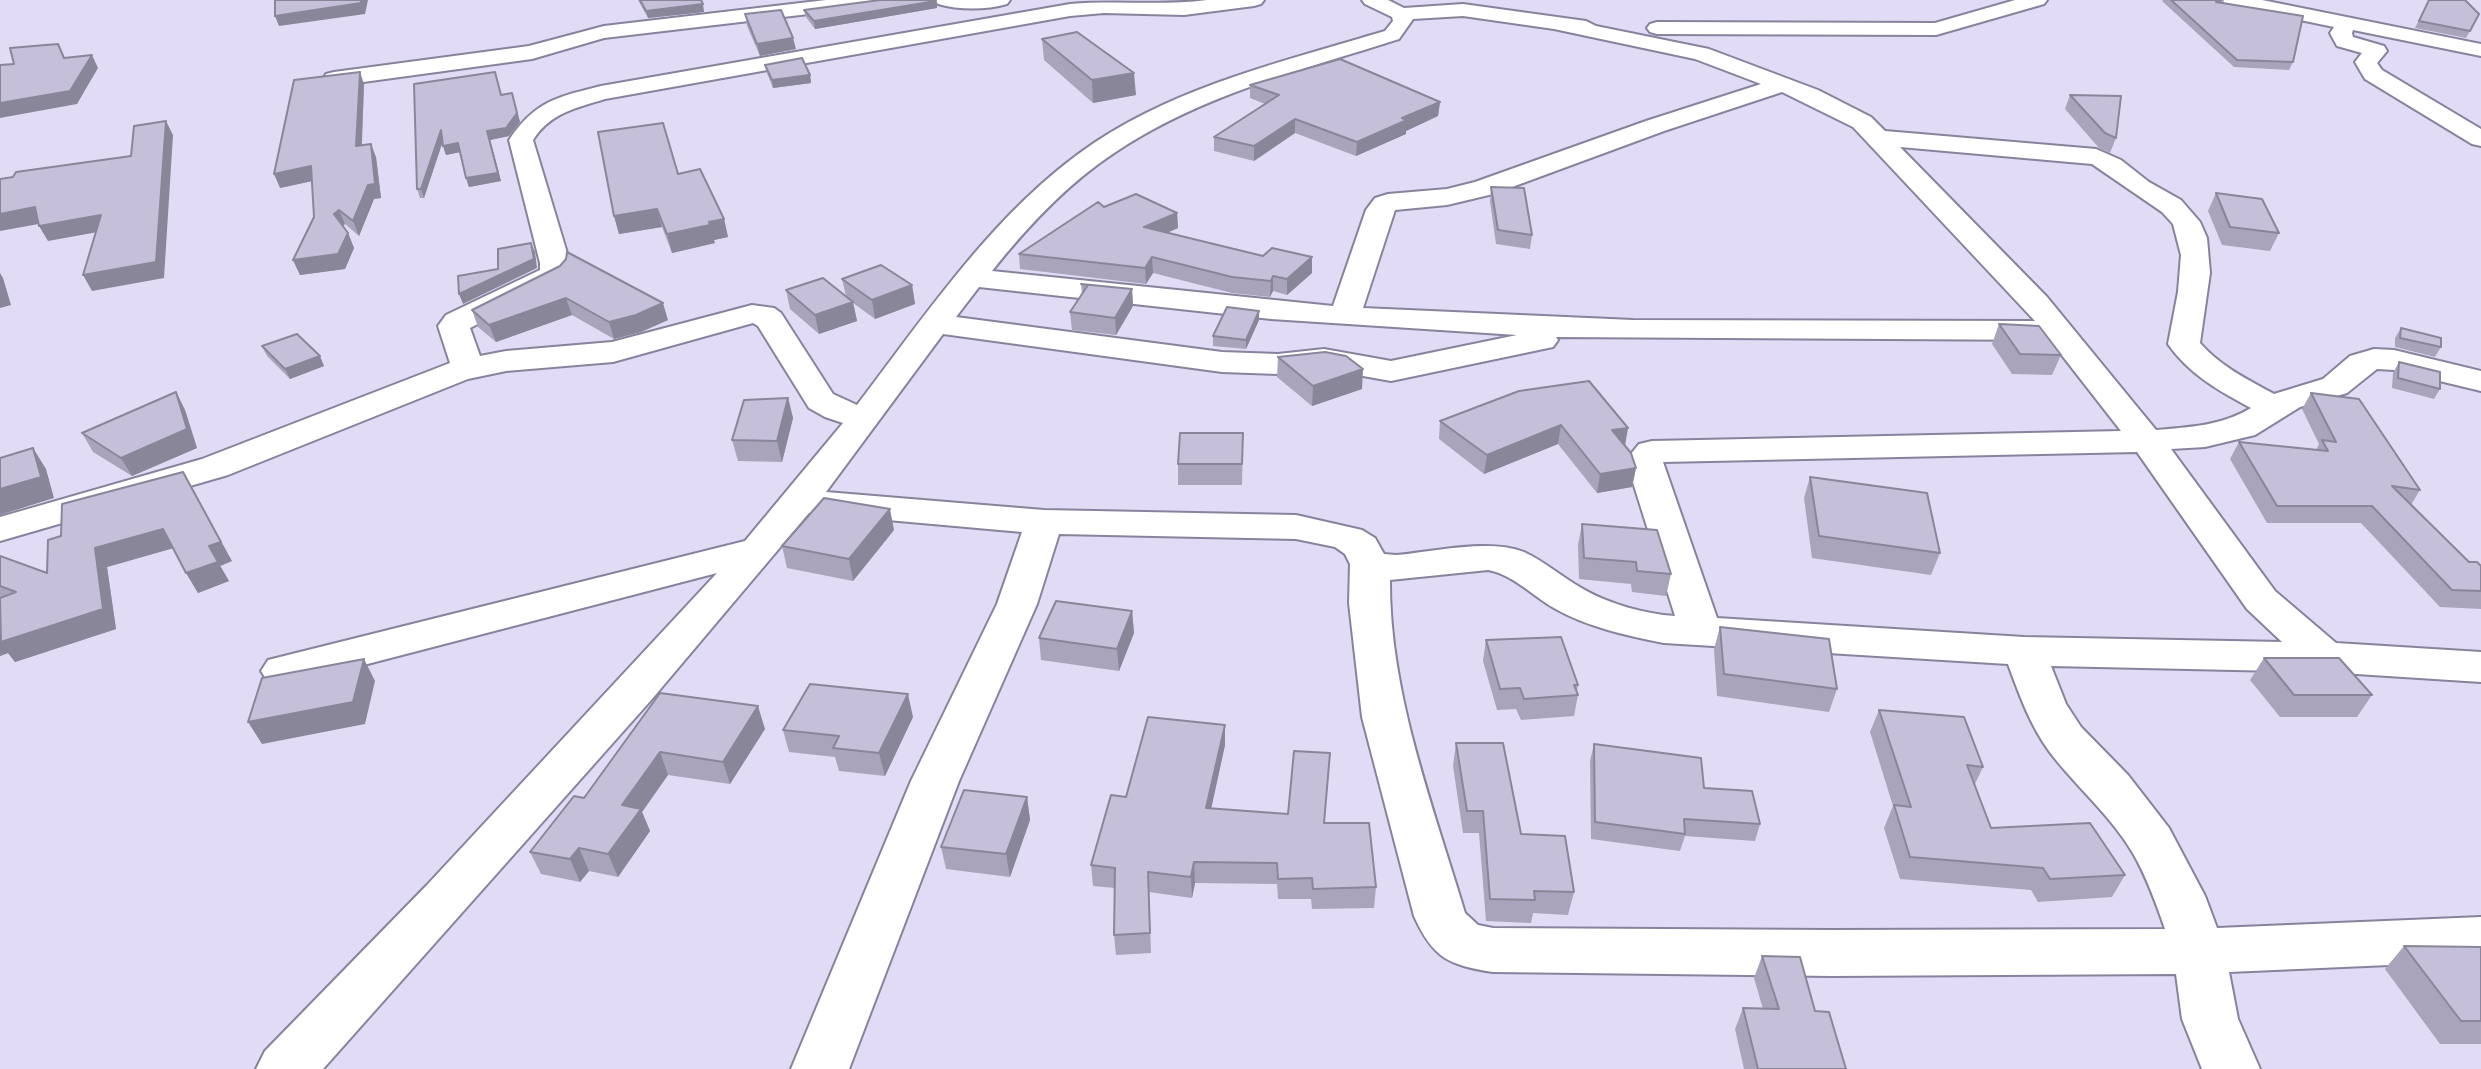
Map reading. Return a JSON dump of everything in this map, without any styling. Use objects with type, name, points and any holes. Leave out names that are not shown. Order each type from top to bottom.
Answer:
[{"type":"street","points":[[334,79],[532,52],[593,34],[764,6],[877,0]]},
{"type":"street","points":[[945,0],[1000,0]]},
{"type":"street","points":[[468,369],[454,326],[457,322],[554,274],[555,263],[522,140],[530,125],[551,108],[611,91],[874,43],[974,29],[1070,9],[1184,9],[1254,0]]},
{"type":"street","points":[[1562,25],[1629,28],[1936,29],[2037,0]]},
{"type":"street","points":[[2232,0],[2481,50]]},
{"type":"street","points":[[2275,0],[2305,15]]},
{"type":"street","points":[[1386,7],[1463,10],[1562,25],[1674,47],[1840,108],[1861,122],[2060,331],[2147,440],[2261,600],[2325,657]]},
{"type":"street","points":[[285,1069],[365,987],[759,550],[800,501],[1007,232],[1103,148],[1189,102],[1392,35],[1403,22],[1386,7]]},
{"type":"street","points":[[2346,24],[2342,31],[2345,41],[2376,51],[2365,62],[2372,74],[2481,139]]},
{"type":"street","points":[[1345,316],[1380,210],[1385,204],[1397,200],[1447,197],[1484,188],[1673,120],[1782,85]]},
{"type":"street","points":[[1878,138],[2096,157],[2117,166],[2134,184],[2176,209],[2191,227],[2196,252],[2184,344],[2193,356],[2213,372],[2273,407]]},
{"type":"street","points":[[971,277],[1145,299],[1345,316],[1571,328],[2060,331]]},
{"type":"street","points":[[0,529],[215,467],[435,379],[468,369],[516,360],[613,352],[740,316],[763,315],[770,320],[821,401],[837,410],[864,418]]},
{"type":"street","points":[[935,324],[1222,362],[1278,364],[1324,359],[1391,371],[1536,341],[1571,328]]},
{"type":"street","points":[[1701,632],[1644,460],[1652,452],[2147,440],[2230,432],[2243,428],[2273,407],[2335,386],[2362,363],[2374,359],[2394,360],[2481,381]]},
{"type":"street","points":[[800,501],[1044,522],[1296,527],[1348,538],[1361,547],[1370,564],[1369,603],[1384,716],[1440,916],[1445,928],[1457,942],[1474,947],[1507,951],[1832,953],[2199,951],[2481,939]]},
{"type":"street","points":[[820,1069],[935,781],[1017,604],[1044,522]]},
{"type":"street","points":[[283,671],[759,550]]},
{"type":"street","points":[[1370,564],[1396,568],[1488,558],[1510,561],[1571,600],[1608,615],[1664,629],[2024,651],[2325,657],[2481,667]]},
{"type":"street","points":[[2024,651],[2045,706],[2065,739],[2111,789],[2152,842],[2179,897],[2199,951],[2210,1019],[2231,1069]]},
{"type":"building","points":[[275,0],[361,0],[361,3],[275,16]]},
{"type":"building","points":[[640,0],[701,0],[703,4],[646,11]]},
{"type":"building","points":[[880,0],[936,1],[814,21],[804,10]]},
{"type":"building","points":[[2171,0],[2221,0],[2216,2],[2303,16],[2293,62],[2237,60]]},
{"type":"building","points":[[2429,0],[2465,0],[2479,14],[2470,31],[2419,21]]},
{"type":"building","points":[[781,10],[793,38],[757,44],[745,14]]},
{"type":"building","points":[[1077,32],[1134,73],[1092,80],[1042,39]]},
{"type":"building","points":[[58,44],[64,58],[92,55],[70,91],[0,103],[0,65],[14,64],[10,48]]},
{"type":"building","points":[[802,58],[810,75],[772,80],[765,65]]},
{"type":"building","points":[[1340,59],[1440,102],[1357,142],[1295,119],[1254,146],[1214,137],[1279,95],[1250,85]]},
{"type":"building","points":[[360,72],[356,146],[371,144],[375,184],[368,185],[353,221],[339,210],[334,214],[348,233],[338,254],[293,260],[314,217],[311,166],[274,174],[294,80]]},
{"type":"building","points":[[495,72],[501,95],[512,93],[517,113],[506,128],[487,131],[498,173],[466,178],[458,143],[443,146],[441,130],[421,189],[417,189],[414,84]]},
{"type":"building","points":[[2070,95],[2121,96],[2116,138],[2105,133]]},
{"type":"building","points":[[166,121],[156,262],[83,275],[101,215],[39,226],[35,207],[0,214],[0,179],[13,177],[16,172],[131,156],[134,126]]},
{"type":"building","points":[[663,123],[678,174],[700,169],[724,219],[709,222],[710,225],[667,234],[657,209],[614,216],[598,132]]},
{"type":"building","points":[[1491,187],[1524,188],[1532,235],[1498,230]]},
{"type":"building","points":[[2216,193],[2262,199],[2279,233],[2230,227]]},
{"type":"building","points":[[1136,194],[1177,213],[1144,227],[1263,256],[1272,248],[1312,257],[1287,279],[1273,276],[1271,281],[1232,277],[1152,257],[1145,268],[1019,254],[1098,202],[1104,207]]},
{"type":"building","points":[[531,243],[534,259],[459,294],[458,276],[498,269],[498,249]]},
{"type":"building","points":[[567,252],[663,303],[636,315],[609,322],[566,298],[489,325],[472,310],[560,266],[566,259]]},
{"type":"building","points":[[881,265],[912,285],[872,300],[842,279]]},
{"type":"building","points":[[823,278],[853,302],[815,315],[786,290]]},
{"type":"building","points":[[1081,284],[1132,289],[1115,318],[1070,312],[1088,285]]},
{"type":"building","points":[[1227,307],[1259,311],[1246,340],[1213,336]]},
{"type":"building","points":[[1999,324],[2039,326],[2061,355],[2020,354]]},
{"type":"building","points":[[2401,328],[2441,338],[2441,347],[2400,338]]},
{"type":"building","points":[[297,334],[320,356],[285,369],[262,346]]},
{"type":"building","points":[[1325,352],[1346,356],[1363,369],[1313,386],[1278,357]]},
{"type":"building","points":[[2399,362],[2440,372],[2440,389],[2398,378]]},
{"type":"building","points":[[1589,381],[1628,428],[1612,430],[1631,453],[1636,468],[1600,474],[1561,425],[1487,455],[1440,421],[1519,391]]},
{"type":"building","points":[[176,392],[187,429],[121,458],[82,433]]},
{"type":"building","points":[[2311,393],[2359,399],[2420,490],[2392,486],[2469,562],[2477,562],[2481,566],[2481,591],[2452,590],[2372,506],[2277,506],[2239,442],[2328,451],[2322,440],[2336,442]]},
{"type":"building","points":[[788,398],[777,441],[732,440],[744,400]]},
{"type":"building","points":[[1180,433],[1243,433],[1242,464],[1178,464]]},
{"type":"building","points":[[33,448],[41,477],[0,489],[0,458]]},
{"type":"building","points":[[183,472],[221,542],[209,546],[218,562],[186,573],[163,529],[95,548],[103,609],[1,642],[0,598],[16,592],[0,586],[0,556],[47,573],[48,540],[61,536],[62,504]]},
{"type":"building","points":[[1810,477],[1927,493],[1940,553],[1819,536]]},
{"type":"building","points":[[824,498],[890,509],[849,559],[782,546]]},
{"type":"building","points":[[1582,524],[1657,530],[1671,574],[1637,571],[1636,562],[1584,558]]},
{"type":"building","points":[[1056,601],[1132,611],[1117,649],[1039,638]]},
{"type":"building","points":[[1720,627],[1829,639],[1837,689],[1724,674]]},
{"type":"building","points":[[1561,637],[1578,685],[1574,685],[1578,695],[1524,699],[1520,688],[1500,689],[1486,640]]},
{"type":"building","points":[[2264,658],[2339,658],[2372,695],[2294,695]]},
{"type":"building","points":[[364,659],[353,702],[248,722],[262,678]]},
{"type":"building","points":[[810,684],[908,694],[879,753],[833,748],[839,736],[783,730]]},
{"type":"building","points":[[660,693],[758,706],[723,762],[660,752],[622,805],[641,809],[608,854],[579,848],[570,859],[530,852],[574,796],[584,798]]},
{"type":"building","points":[[1879,710],[1964,717],[1983,767],[1967,765],[1991,828],[2090,823],[2125,875],[2050,879],[2043,868],[1910,857],[1894,805],[1911,807]]},
{"type":"building","points":[[1148,717],[1225,725],[1206,808],[1288,814],[1294,751],[1330,753],[1324,823],[1369,823],[1376,887],[1313,889],[1312,878],[1278,879],[1277,863],[1194,862],[1191,877],[1148,872],[1150,933],[1114,935],[1115,868],[1091,865],[1111,795],[1126,797]]},
{"type":"building","points":[[1456,743],[1503,743],[1521,834],[1565,836],[1574,892],[1534,891],[1535,900],[1490,899],[1483,811],[1467,811]]},
{"type":"building","points":[[1594,744],[1701,758],[1704,788],[1752,791],[1760,824],[1684,819],[1685,834],[1595,822]]},
{"type":"building","points":[[964,790],[1027,797],[1006,854],[941,847]]},
{"type":"building","points":[[2404,946],[2481,947],[2481,1021],[2461,1021]]},
{"type":"building","points":[[1762,956],[1800,957],[1815,1011],[1829,1012],[1846,1069],[1758,1069],[1743,1008],[1779,1009]]}]
